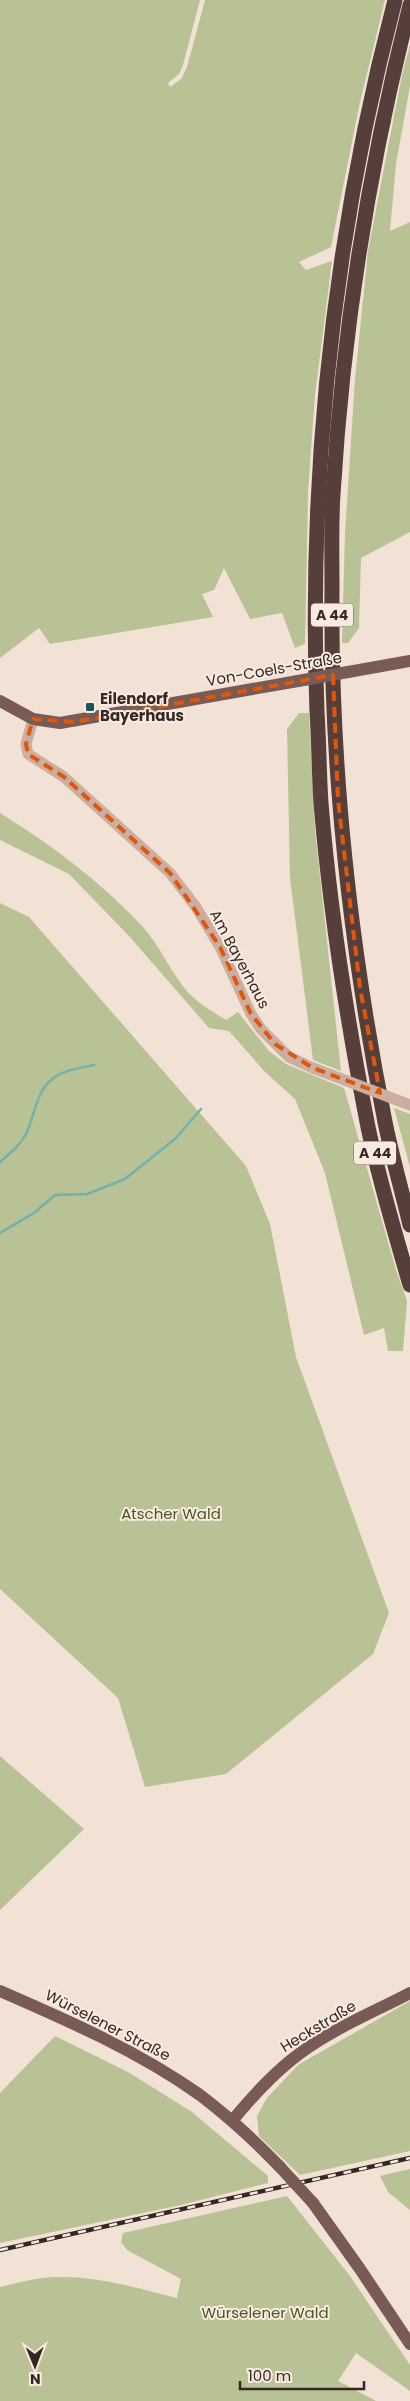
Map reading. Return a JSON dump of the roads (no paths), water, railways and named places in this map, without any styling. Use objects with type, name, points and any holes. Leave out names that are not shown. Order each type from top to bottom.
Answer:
[{"type":"highway","name":"A 44","points":[[395,0],[374,79],[349,203],[329,348],[317,493],[315,646],[321,803],[343,988],[368,1130],[410,1285]]},
{"type":"highway","name":"A 44","points":[[410,5],[390,83],[366,204],[345,351],[333,496],[331,648],[338,800],[360,988],[385,1125],[410,1225]]},
{"type":"main road","name":"Von-Coels-Straße","points":[[0,701],[33,719],[47,723],[74,722],[410,661]]},
{"type":"main road","name":"Würselener Straße","points":[[0,1991],[124,2048],[198,2094],[232,2121],[280,2167],[313,2204],[360,2269],[410,2344]]},
{"type":"main road","name":"Heckstraße","points":[[232,2121],[267,2081],[292,2059],[410,1993]]},
{"type":"street","name":"Am Bayerhaus","points":[[33,719],[26,744],[28,754],[64,777],[170,873],[196,907],[220,947],[251,1014],[261,1028],[289,1057],[410,1105]]},
{"type":"waterway","points":[[0,1162],[14,1150],[26,1134],[41,1092],[45,1086],[54,1077],[65,1072],[94,1065]]},
{"type":"waterway","points":[[0,1233],[34,1213],[55,1195],[87,1194],[125,1179],[176,1138],[201,1109]]},
{"type":"railway","points":[[0,2250],[410,2158]]},
{"type":"place","name":"Eilendorf Bayerhaus","points":[[90,707]]},
{"type":"park label","name":"Atscher Wald","points":[[171,1513]]},
{"type":"park label","name":"Würselener Wald","points":[[265,2312]]}]
